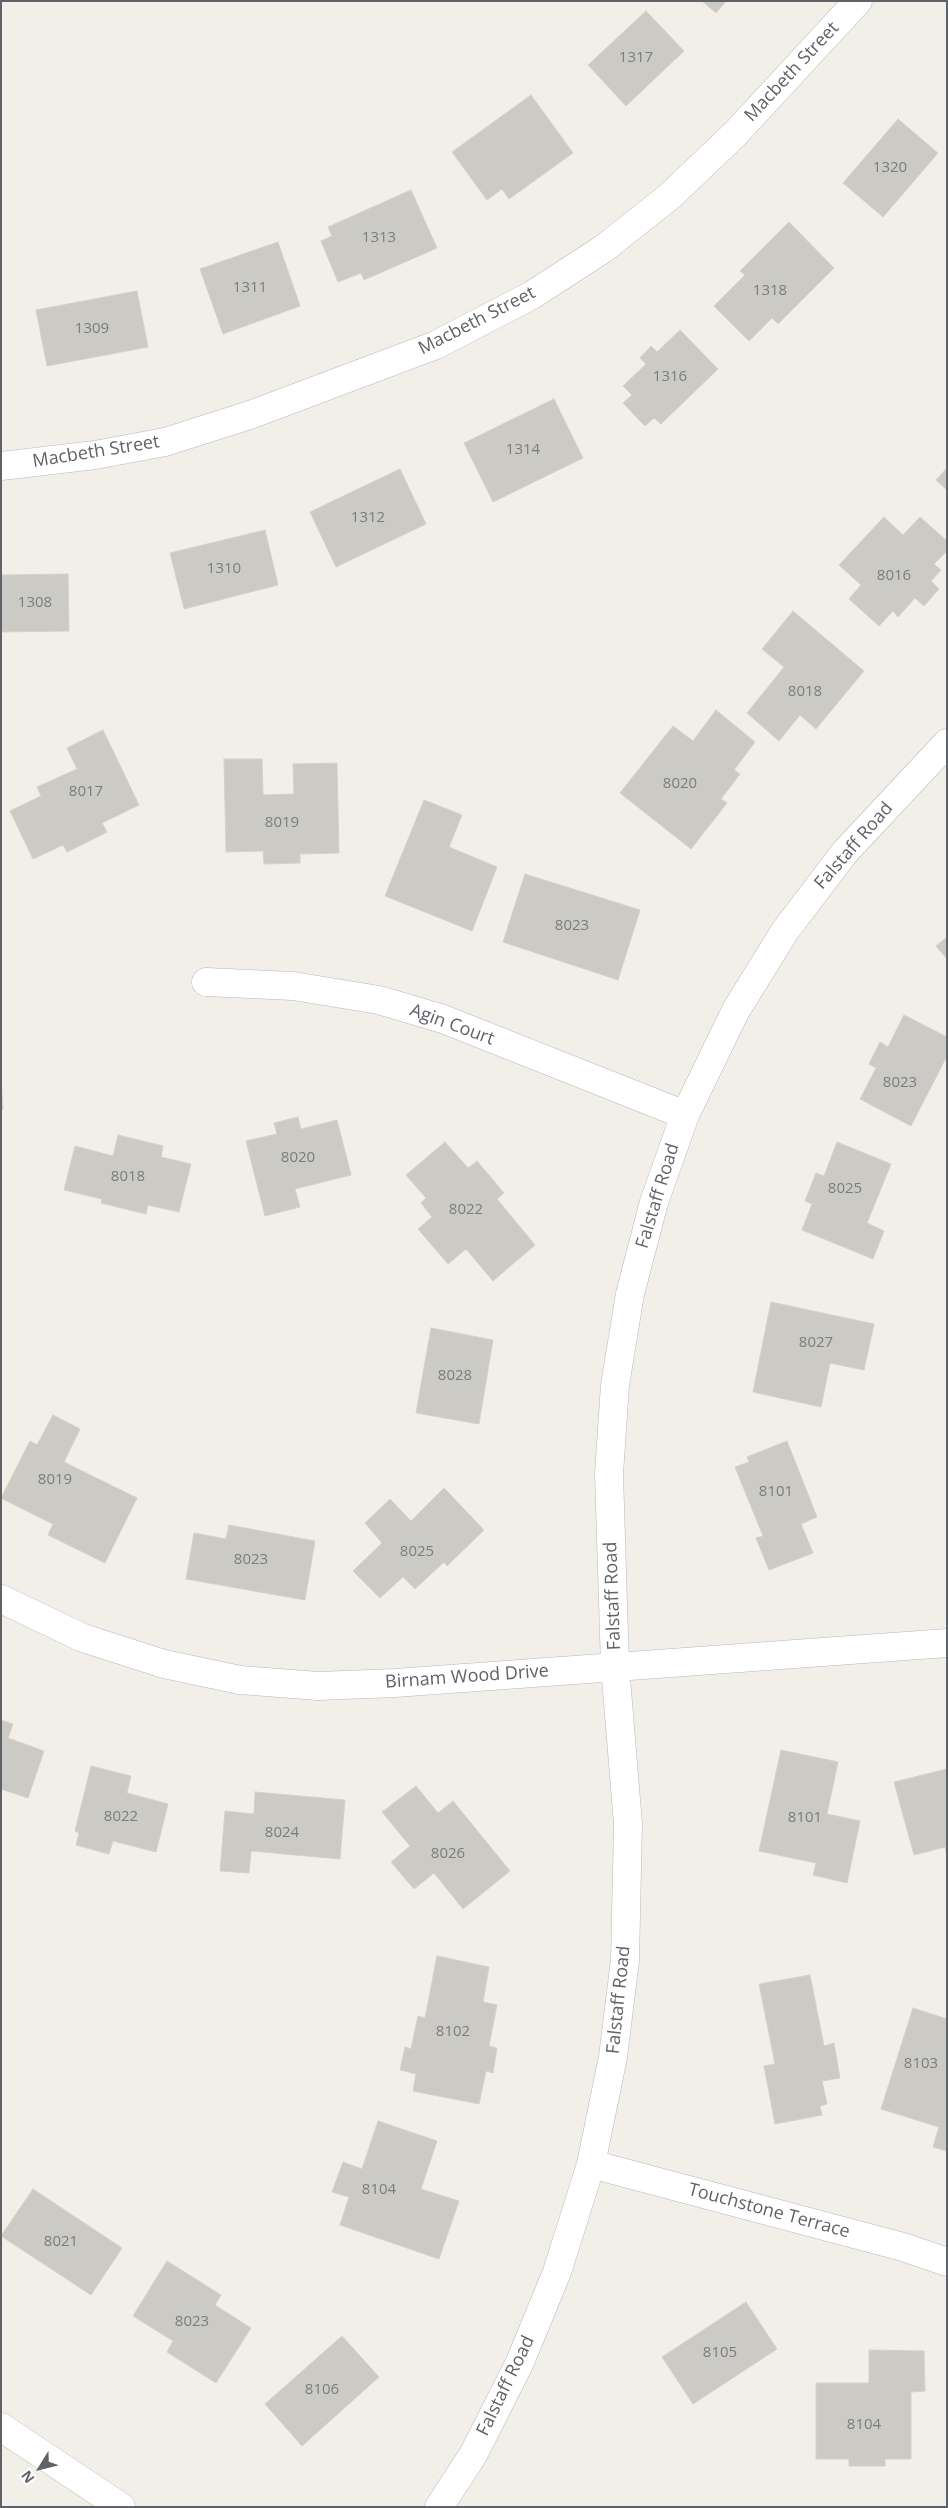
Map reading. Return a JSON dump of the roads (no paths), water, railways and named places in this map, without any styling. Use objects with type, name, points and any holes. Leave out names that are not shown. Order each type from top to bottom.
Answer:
[{"type":"street","name":"Macbeth Street","points":[[1,466],[95,455],[165,442],[250,415],[436,345],[532,295],[603,249],[670,196],[734,134],[858,1]]},
{"type":"street","name":"Falstaff Road","points":[[439,2507],[473,2455],[520,2362],[557,2272],[591,2164],[613,2057],[625,1960],[628,1824],[615,1666],[609,1474],[615,1385],[630,1294],[654,1202],[685,1116],[736,1010],[785,931],[846,852],[947,743]]},
{"type":"street","name":"Agin Court","points":[[206,982],[293,986],[379,1000],[442,1019],[685,1116]]},
{"type":"street","name":"Birnam Wood Drive","points":[[1,1599],[83,1638],[164,1664],[240,1680],[318,1686],[395,1684],[615,1666],[947,1644]]},
{"type":"street","name":"Touchstone Terrace","points":[[591,2164],[903,2247],[947,2262]]},
{"type":"street","points":[[1,2427],[121,2507]]}]
